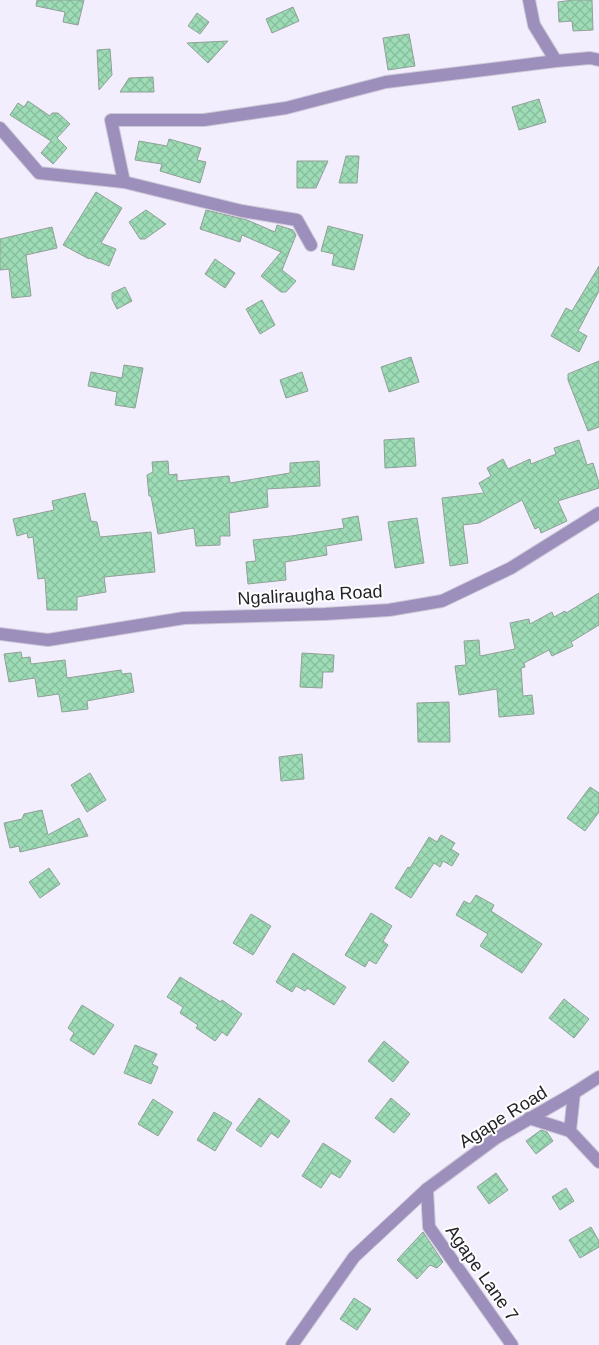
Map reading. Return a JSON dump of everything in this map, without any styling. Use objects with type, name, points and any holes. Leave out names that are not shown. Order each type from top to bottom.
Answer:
[{"type":"street","points":[[529,0],[534,25],[556,61]]},
{"type":"street","points":[[124,182],[110,120],[204,120],[286,108],[386,82],[556,61],[590,58],[599,60]]},
{"type":"street","points":[[0,128],[39,173],[124,182],[242,211],[297,220],[311,244]]},
{"type":"street","name":"Ngaliraugha Road","points":[[0,634],[48,640],[184,618],[325,614],[389,610],[442,601],[511,568],[599,512]]},
{"type":"street","name":"Agape Road","points":[[292,1345],[354,1257],[428,1189],[496,1138],[599,1077]]},
{"type":"street","points":[[570,1131],[574,1093]]},
{"type":"street","points":[[529,1118],[570,1131],[599,1162]]},
{"type":"street","name":"Agape Lane 7","points":[[428,1189],[429,1227],[512,1345]]},
{"type":"building","points":[[37,0],[84,0],[78,25],[63,22],[65,12],[36,6]]},
{"type":"building","points":[[592,0],[593,30],[573,31],[572,21],[559,22],[558,2]]},
{"type":"building","points":[[293,7],[299,21],[272,33],[266,19]]},
{"type":"building","points":[[197,13],[209,22],[200,34],[188,26]]},
{"type":"building","points":[[409,34],[415,66],[388,70],[383,38]]},
{"type":"building","points":[[228,41],[208,63],[187,43]]},
{"type":"building","points":[[110,49],[112,75],[99,90],[97,50]]},
{"type":"building","points":[[153,77],[154,92],[120,92],[129,78]]},
{"type":"building","points":[[539,99],[546,122],[519,130],[512,107]]},
{"type":"building","points":[[28,101],[50,116],[52,113],[58,113],[70,124],[57,138],[67,148],[53,164],[41,153],[51,141],[10,115],[18,103],[24,107]]},
{"type":"building","points":[[169,139],[201,148],[197,160],[206,162],[200,183],[160,171],[162,164],[135,160],[139,141],[167,146]]},
{"type":"building","points":[[346,156],[359,156],[357,183],[339,183]]},
{"type":"building","points":[[297,161],[328,161],[316,188],[297,188]]},
{"type":"building","points":[[96,192],[122,208],[101,243],[116,249],[109,266],[89,259],[63,245]]},
{"type":"building","points":[[146,210],[166,224],[145,239],[140,239],[129,222]]},
{"type":"building","points":[[206,210],[247,220],[275,232],[277,225],[293,230],[296,235],[282,270],[296,281],[286,292],[281,292],[261,276],[281,252],[242,235],[240,242],[200,229]]},
{"type":"building","points":[[328,226],[363,235],[354,270],[332,265],[334,254],[321,251]]},
{"type":"building","points":[[52,227],[57,248],[26,255],[31,296],[12,298],[9,269],[0,270],[0,239]]},
{"type":"building","points":[[215,259],[235,273],[225,288],[205,274]]},
{"type":"building","points":[[599,266],[599,291],[578,331],[587,336],[579,352],[551,336],[566,308],[572,311]]},
{"type":"building","points":[[125,287],[132,301],[117,309],[112,299],[112,293]]},
{"type":"building","points":[[262,300],[275,325],[260,334],[246,309]]},
{"type":"building","points":[[411,357],[419,382],[389,392],[381,367]]},
{"type":"building","points":[[599,361],[599,427],[588,431],[568,380],[568,374]]},
{"type":"building","points":[[124,365],[143,368],[135,408],[115,405],[117,392],[88,386],[91,372],[122,378]]},
{"type":"building","points":[[302,372],[308,391],[286,398],[280,380]]},
{"type":"building","points":[[414,438],[416,466],[385,468],[384,440]]},
{"type":"building","points":[[579,440],[587,465],[593,463],[599,488],[558,501],[567,521],[541,533],[539,527],[535,529],[522,500],[479,523],[463,525],[468,563],[450,566],[442,498],[484,493],[479,483],[491,476],[487,468],[503,459],[508,469],[530,459],[531,464],[556,454],[554,448]]},
{"type":"building","points":[[168,461],[169,475],[177,474],[177,481],[229,476],[230,483],[290,473],[290,463],[319,461],[320,486],[267,489],[268,507],[229,513],[230,536],[220,536],[220,545],[196,546],[194,528],[158,534],[151,496],[149,496],[147,475],[153,472],[152,462]]},
{"type":"building","points":[[85,493],[91,521],[97,522],[100,537],[151,532],[155,572],[104,577],[106,592],[77,597],[77,610],[47,610],[45,578],[38,579],[33,537],[28,538],[27,533],[17,536],[13,519],[54,510],[52,501]]},
{"type":"building","points":[[358,516],[362,540],[326,546],[327,555],[285,562],[286,580],[248,584],[246,562],[256,561],[253,540],[344,528],[342,519]]},
{"type":"building","points":[[417,518],[424,563],[395,568],[388,522]]},
{"type":"building","points":[[599,593],[599,625],[571,642],[573,646],[552,656],[549,650],[524,663],[525,667],[521,668],[523,696],[532,695],[534,714],[499,717],[497,689],[459,695],[455,666],[466,665],[464,641],[479,640],[480,656],[515,649],[510,623],[529,619],[530,624],[552,612],[554,617],[565,611],[566,613]]},
{"type":"building","points":[[21,652],[22,658],[30,657],[31,664],[65,660],[67,678],[121,670],[122,674],[131,673],[134,692],[87,701],[88,709],[62,712],[59,694],[38,697],[35,678],[9,682],[4,654]]},
{"type":"building","points":[[302,653],[334,655],[333,672],[323,672],[322,688],[300,687]]},
{"type":"building","points":[[449,702],[450,742],[418,742],[417,703]]},
{"type":"building","points":[[302,754],[304,779],[281,781],[279,757]]},
{"type":"building","points":[[90,773],[106,800],[87,812],[71,785]]},
{"type":"building","points":[[590,787],[599,793],[599,812],[585,831],[567,818]]},
{"type":"building","points":[[42,810],[48,835],[79,818],[88,836],[20,852],[19,846],[10,848],[4,823],[22,819],[24,814]]},
{"type":"building","points":[[441,835],[455,843],[451,849],[459,854],[452,866],[443,861],[440,867],[434,863],[411,898],[395,888],[429,837],[437,842]]},
{"type":"building","points":[[49,868],[60,884],[40,898],[29,882]]},
{"type":"building","points":[[476,895],[494,905],[491,911],[542,944],[522,973],[480,946],[488,934],[456,915],[464,901],[470,904]]},
{"type":"building","points":[[371,913],[392,926],[383,941],[388,945],[376,964],[369,960],[365,967],[345,955]]},
{"type":"building","points":[[251,914],[271,926],[253,955],[233,943]]},
{"type":"building","points":[[293,953],[346,987],[334,1005],[307,988],[305,991],[296,986],[292,992],[276,982]]},
{"type":"building","points":[[180,977],[221,1002],[222,1000],[242,1014],[227,1036],[222,1032],[215,1041],[196,1028],[198,1025],[180,1013],[183,1007],[167,997]]},
{"type":"building","points":[[564,999],[589,1019],[574,1038],[549,1018]]},
{"type":"building","points":[[82,1005],[114,1025],[94,1055],[70,1040],[74,1033],[68,1028]]},
{"type":"building","points":[[384,1041],[409,1062],[393,1082],[368,1061]]},
{"type":"building","points":[[135,1045],[157,1054],[152,1064],[158,1067],[151,1084],[124,1073]]},
{"type":"building","points":[[259,1098],[290,1121],[278,1138],[271,1133],[261,1147],[236,1130]]},
{"type":"building","points":[[391,1098],[410,1114],[394,1133],[375,1118]]},
{"type":"building","points":[[153,1099],[173,1112],[158,1136],[138,1124]]},
{"type":"building","points":[[214,1112],[232,1123],[215,1151],[197,1140]]},
{"type":"building","points":[[541,1130],[547,1132],[553,1141],[536,1154],[526,1141]]},
{"type":"building","points":[[323,1143],[351,1161],[340,1178],[331,1173],[321,1188],[302,1176]]},
{"type":"building","points":[[496,1173],[508,1190],[489,1204],[477,1187]]},
{"type":"building","points":[[566,1188],[574,1201],[560,1210],[552,1197]]},
{"type":"building","points":[[591,1227],[599,1241],[599,1247],[580,1258],[569,1240]]},
{"type":"building","points":[[423,1232],[443,1262],[437,1268],[430,1265],[417,1279],[397,1260]]},
{"type":"building","points":[[354,1298],[371,1309],[357,1330],[340,1319]]}]
